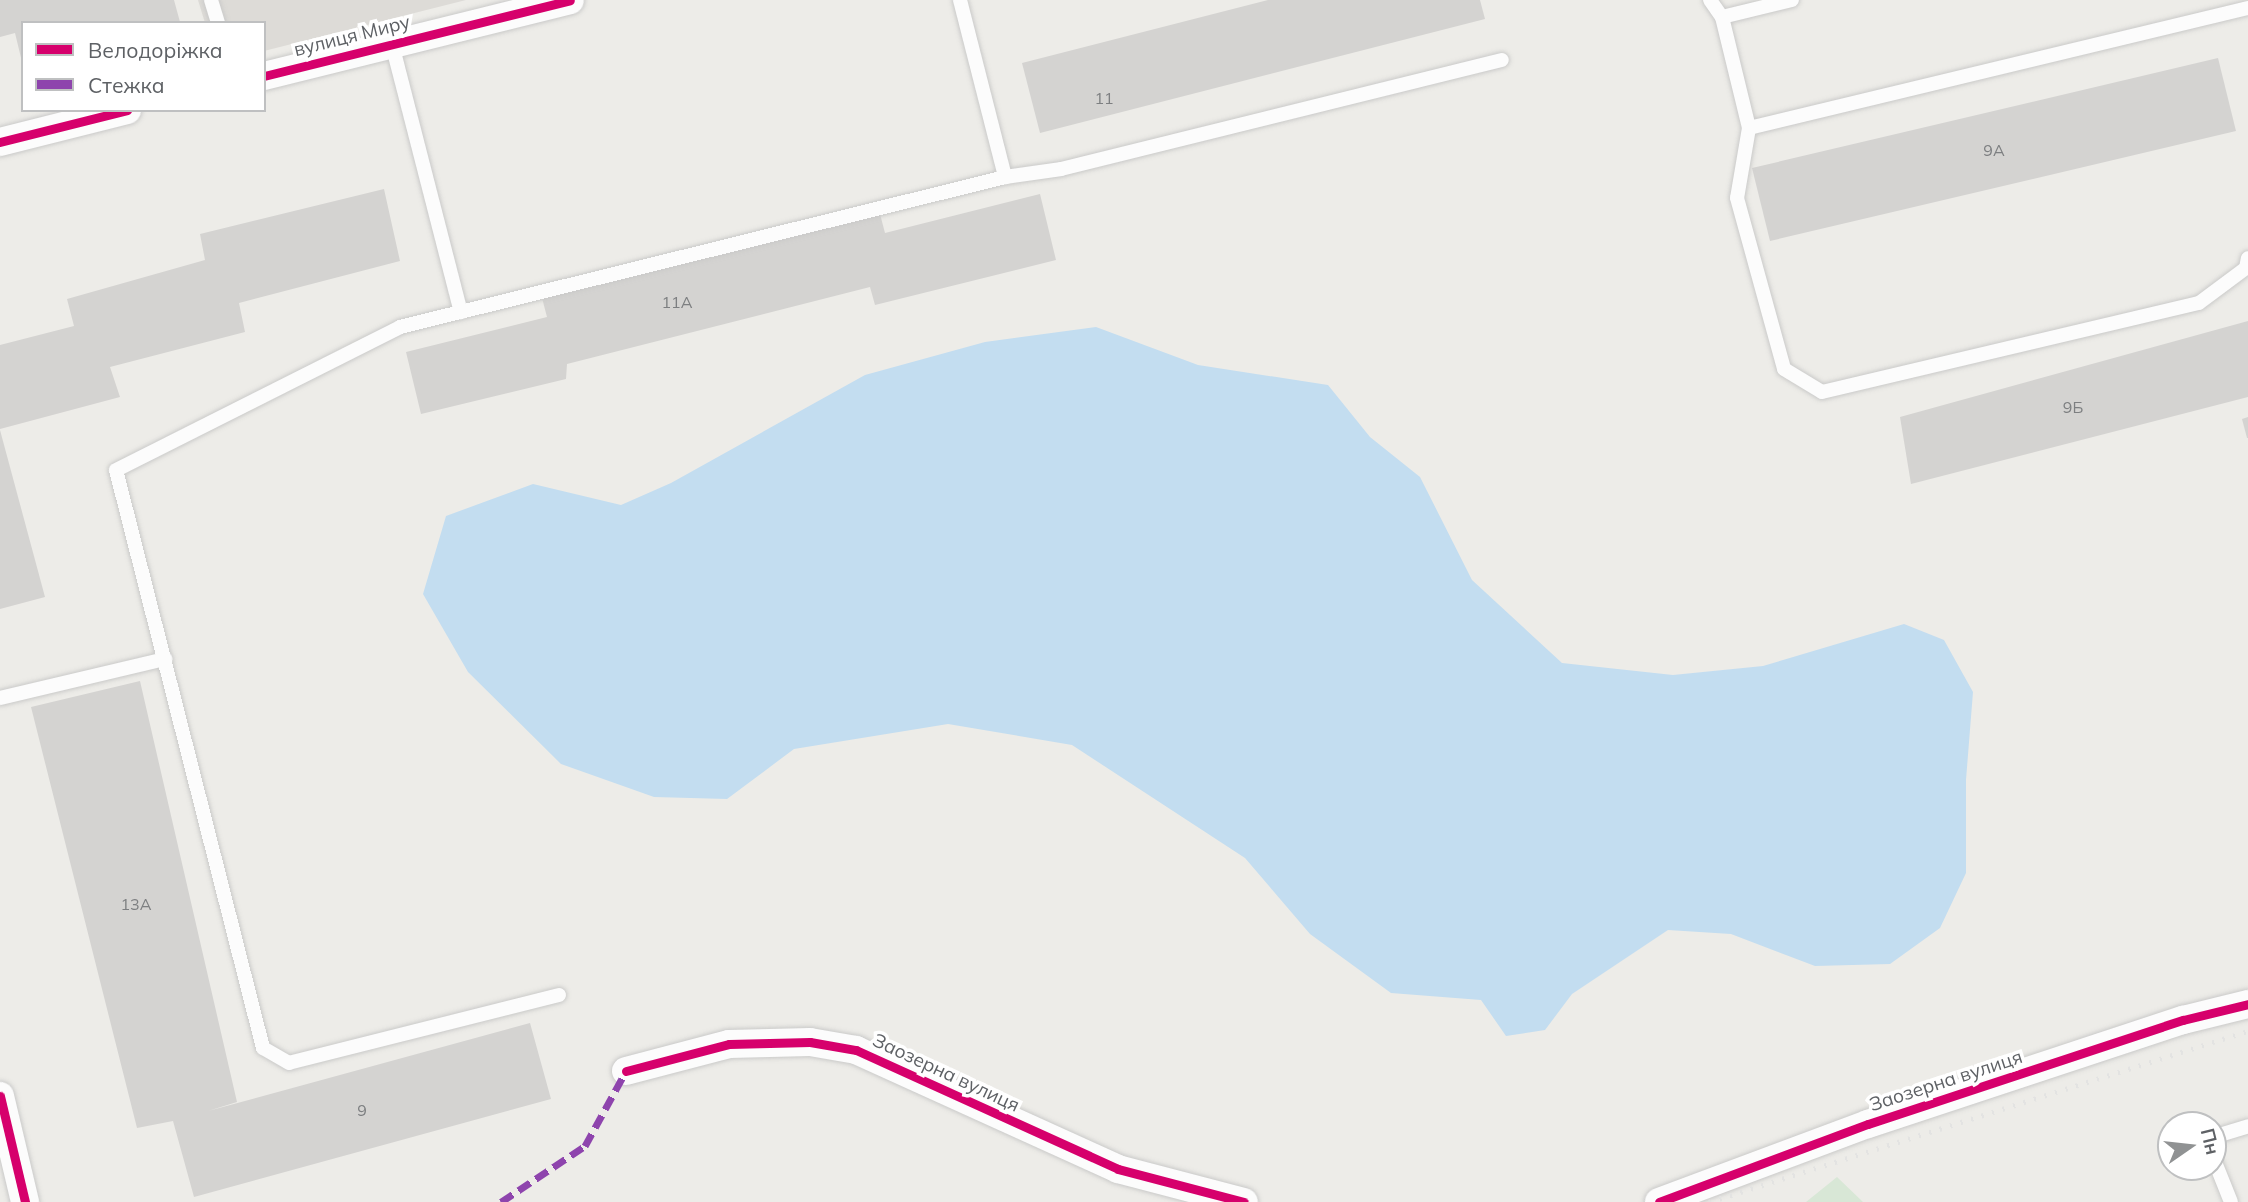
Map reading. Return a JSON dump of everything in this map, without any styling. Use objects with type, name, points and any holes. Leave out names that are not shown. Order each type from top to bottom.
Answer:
[{"type":"street","name":"вулиця Миру","points":[[266,76],[570,0]]},
{"type":"street","points":[[0,142],[119,112]]},
{"type":"street","name":"Заозерна вулиця","points":[[1659,1202],[1868,1124],[2183,1020],[2248,1004]]},
{"type":"street","name":"Заозерна вулиця","points":[[626,1071],[729,1044],[810,1042],[856,1050],[1118,1169],[1244,1202]]},
{"type":"street","points":[[0,1096],[25,1202]]},
{"type":"lane","points":[[211,0],[217,21]]},
{"type":"lane","points":[[960,0],[1005,177]]},
{"type":"lane","points":[[1710,0],[1722,17],[1749,128],[1737,198],[1784,369],[1822,392],[2199,303],[2246,268],[2248,258]]},
{"type":"lane","points":[[1722,17],[1792,0]]},
{"type":"lane","points":[[1749,128],[2248,8]]},
{"type":"lane","points":[[392,44],[461,312]]},
{"type":"lane","points":[[559,995],[289,1063],[263,1048],[116,470],[400,327],[1005,177],[1061,169],[1502,60]]},
{"type":"lane","points":[[0,698],[165,659]]},
{"type":"lane","points":[[2227,1133],[2248,1126]]},
{"type":"lane","points":[[2223,1181],[2231,1202]]},
{"type":"shaded area","points":[[198,0],[466,0],[266,50],[266,21],[204,21]]},
{"type":"green space","points":[[1837,1177],[1863,1202],[1806,1202]]},
{"type":"water","points":[[1096,327],[1198,365],[1328,385],[1370,437],[1420,477],[1472,580],[1562,663],[1673,675],[1763,666],[1904,624],[1944,640],[1973,692],[1966,780],[1966,873],[1940,928],[1890,964],[1815,966],[1731,934],[1668,930],[1572,994],[1545,1030],[1506,1036],[1481,1000],[1391,993],[1310,934],[1245,858],[1072,745],[948,724],[794,749],[727,799],[654,797],[561,764],[468,672],[423,594],[446,516],[533,484],[621,505],[671,483],[865,375],[985,342]]},
{"type":"building","points":[[0,0],[174,0],[180,21],[21,21],[21,58],[15,33],[0,37]]},
{"type":"building","points":[[1268,0],[1480,0],[1485,19],[1040,133],[1022,63]]},
{"type":"building","points":[[2218,58],[2236,131],[1770,241],[1752,168]]},
{"type":"building","points":[[384,189],[400,261],[239,303],[245,332],[110,367],[120,397],[0,429],[0,345],[74,326],[67,299],[205,260],[200,234]]},
{"type":"building","points":[[1040,194],[1056,260],[875,305],[870,287],[567,364],[566,379],[421,414],[406,352],[547,317],[542,298],[880,214],[885,233]]},
{"type":"building","points":[[2248,321],[2248,397],[1911,484],[1900,417]]},
{"type":"building","points":[[2248,417],[2248,438],[2247,438],[2242,419]]},
{"type":"building","points":[[0,430],[45,597],[0,609]]},
{"type":"building","points":[[140,681],[237,1102],[208,1111],[530,1023],[551,1099],[194,1197],[173,1121],[137,1128],[31,707]]},
{"type":"railway","points":[[1709,1202],[2248,1031]]},
{"type":"marked path","points":[[501,1202],[585,1146],[626,1071],[631,1070]]},
{"type":"cycle path","points":[[266,76],[570,0]]},
{"type":"cycle path","points":[[0,142],[119,112]]},
{"type":"cycle path","points":[[1659,1202],[1868,1124],[2183,1020],[2248,1004]]},
{"type":"cycle path","points":[[626,1071],[729,1044],[810,1042],[856,1050],[1118,1169],[1244,1202]]},
{"type":"cycle path","points":[[0,1096],[25,1202]]}]
